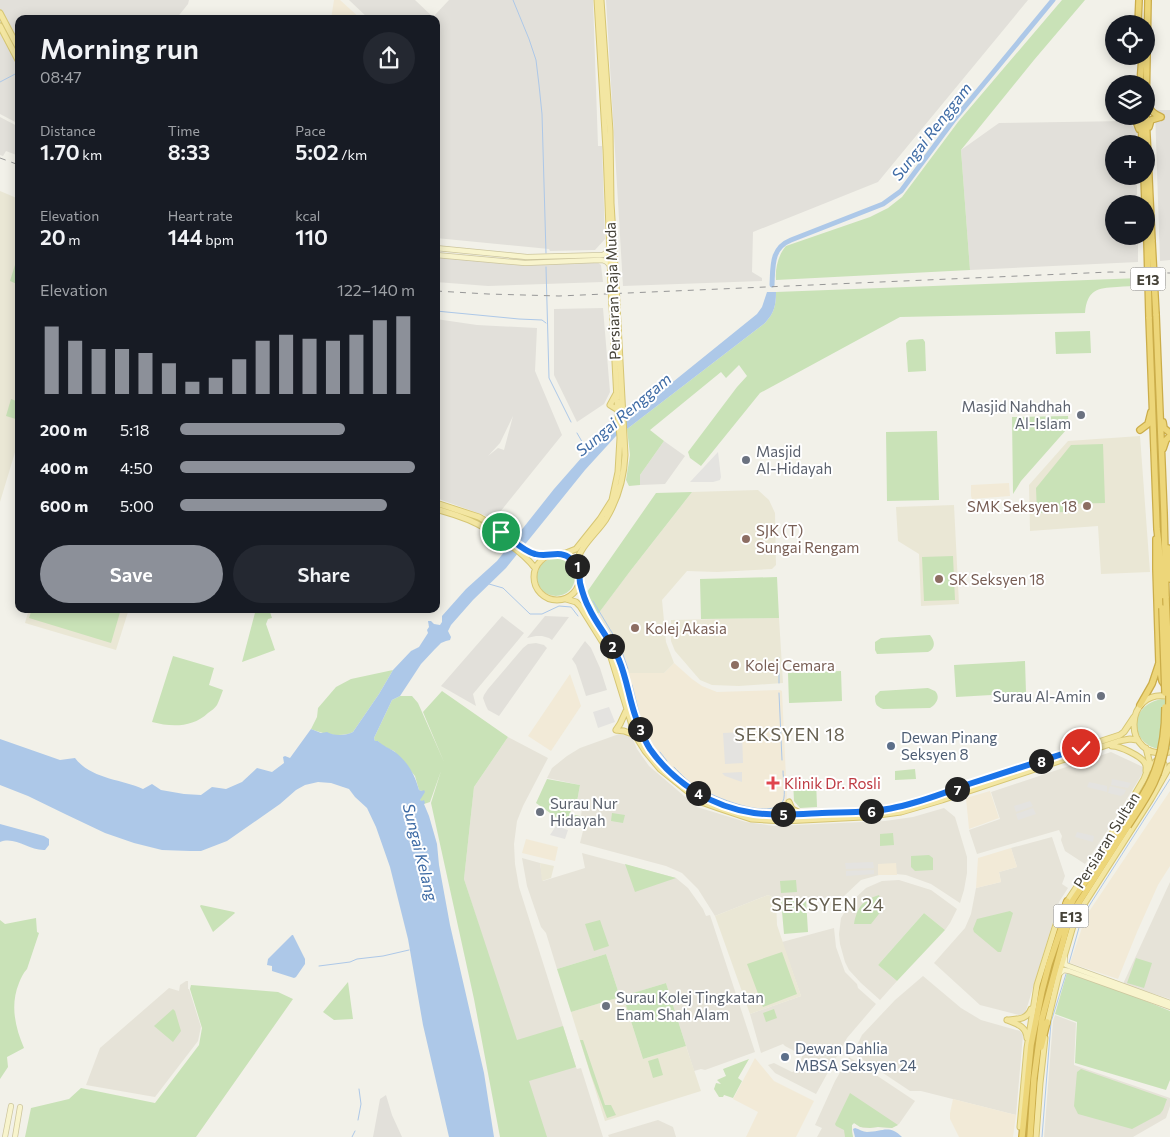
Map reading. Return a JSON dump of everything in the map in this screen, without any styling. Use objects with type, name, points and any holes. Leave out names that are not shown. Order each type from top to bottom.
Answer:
[{"type":"highway","points":[[1138,15],[1139,0]]},
{"type":"highway","points":[[1145,15],[1148,0]]},
{"type":"highway","points":[[1147,15],[1148,0]]},
{"type":"highway","points":[[1143,75],[1150,44],[1148,0]]},
{"type":"highway","points":[[1155,114],[1161,117],[1155,119]]},
{"type":"highway","name":"E13","points":[[1021,1137],[1031,1045],[1042,1020],[1068,923],[1145,792],[1159,759],[1163,742],[1166,703],[1154,448],[1148,245]]},
{"type":"highway","name":"E13","points":[[1030,1137],[1034,1078],[1049,964],[1065,917],[1073,900],[1149,794],[1163,760],[1167,741],[1169,723],[1164,513],[1156,314],[1149,245]]},
{"type":"highway","points":[[1153,393],[1148,424],[1140,430],[1150,434],[1154,448]]},
{"type":"highway","points":[[1159,400],[1162,408],[1164,428],[1170,434],[1164,445],[1162,462]]},
{"type":"highway","points":[[1164,513],[1170,579]]},
{"type":"highway","points":[[1158,529],[1155,544],[1159,662],[1162,682],[1170,683]]},
{"type":"highway","points":[[1140,705],[1152,684],[1159,662]]},
{"type":"highway","points":[[1049,964],[1056,934],[1067,901]]},
{"type":"highway","points":[[1032,1104],[1039,1063],[1042,1020]]},
{"type":"main road","name":"Persiaran Raja Muda","points":[[599,0],[613,283]]},
{"type":"main road","name":"Persiaran Raja Muda","points":[[576,564],[580,552],[606,519],[619,493],[624,464],[613,283],[610,131],[599,0]]},
{"type":"main road","points":[[0,13],[15,41]]},
{"type":"main road","points":[[0,26],[15,54]]},
{"type":"main road","points":[[440,248],[540,257],[603,255],[608,251],[610,244]]},
{"type":"main road","points":[[440,255],[526,263],[604,260],[609,264],[611,270]]},
{"type":"main road","name":"Persiaran Raja Muda","points":[[614,305],[616,394],[621,421]]},
{"type":"main road","name":"Persiaran Raja Muda","points":[[556,554],[576,549],[600,519],[612,500],[618,472],[622,437]]},
{"type":"main road","points":[[440,504],[479,517],[521,550],[535,568]]},
{"type":"main road","points":[[440,510],[469,520],[502,536]]},
{"type":"main road","points":[[521,550],[545,556],[556,554],[567,556],[576,564],[588,608],[620,662],[630,709],[649,748],[665,767],[694,791],[719,804],[753,812],[771,814],[872,811],[897,807],[1120,735],[1124,732],[1140,705],[1157,696],[1170,697]]},
{"type":"main road","points":[[545,556],[535,568],[533,576],[534,584],[543,596],[550,600],[566,599],[572,595],[580,581]]},
{"type":"main road","points":[[566,599],[576,602],[580,606],[610,654],[630,709],[633,719],[631,724],[635,735],[660,769],[704,802],[752,819],[783,821],[863,817],[901,812],[1119,741],[1137,740]]},
{"type":"main road","points":[[630,709],[616,730],[635,735]]},
{"type":"main road","points":[[1134,717],[1133,725],[1137,740],[1153,752],[1160,754],[1170,752]]},
{"type":"main road","points":[[1106,746],[1117,746],[1141,758],[1145,762],[1146,768],[1144,779]]},
{"type":"main road","name":"Persiaran Sultan","points":[[1021,1137],[1027,1048],[1037,985],[1058,918],[1067,901],[1107,842],[1144,779],[1148,770],[1149,760],[1146,748]]},
{"type":"main road","points":[[1148,770],[1156,761],[1160,760],[1164,764],[1163,777]]},
{"type":"main road","name":"Persiaran Sultan","points":[[1036,1137],[1042,1020],[1059,974],[1073,926],[1079,912],[1170,766]]},
{"type":"main road","points":[[771,814],[782,811],[789,802],[794,810],[808,813]]},
{"type":"main road","points":[[1066,947],[1066,965],[1170,1003]]},
{"type":"main road","points":[[1059,974],[1064,970],[1069,971],[1170,1008]]},
{"type":"main road","points":[[1027,1048],[1025,1029],[1007,1020],[1029,1015],[1035,998]]},
{"type":"main road","points":[[6,1137],[11,1106]]},
{"type":"main road","points":[[15,1137],[20,1107]]},
{"type":"shaded area","points":[[0,0],[189,0],[179,15],[15,15],[15,122],[0,114]]},
{"type":"shaded area","points":[[334,0],[340,0],[357,15],[332,15]]},
{"type":"shaded area","points":[[349,0],[415,0],[431,15],[365,15]]},
{"type":"shaded area","points":[[449,0],[593,0],[598,146],[602,146],[605,239],[595,250],[550,251],[549,249],[440,238],[440,15],[435,15]]},
{"type":"shaded area","points":[[606,0],[1028,0],[878,182],[753,232],[752,272],[762,278],[762,281],[623,286]]},
{"type":"shaded area","points":[[1155,110],[1170,110],[1170,260],[1160,261]]},
{"type":"shaded area","points":[[0,117],[15,125],[15,154],[6,151],[3,156],[0,155]]},
{"type":"shaded area","points":[[1105,121],[1105,125],[1131,125],[1137,130],[1137,135],[1105,135],[1105,185],[1137,185],[1137,195],[1105,195],[1105,245],[1138,245],[1138,262],[970,270],[961,150],[999,123]]},
{"type":"shaded area","points":[[0,191],[15,197],[15,452],[0,502]]},
{"type":"shaded area","points":[[440,257],[528,265],[597,262],[601,265],[603,282],[488,286],[440,282]]},
{"type":"shaded area","points":[[603,308],[610,392],[604,404],[577,422],[554,375],[554,309]]},
{"type":"shaded area","points":[[440,320],[477,325],[537,328],[535,371],[562,435],[496,517],[489,517],[440,499]],"holes":[[[513,416],[504,450],[498,448],[488,456],[500,443]]]},
{"type":"shaded area","name":"SMK Seksyen 18","points":[[1140,436],[1150,572],[1101,574],[1098,526],[1030,531],[1029,485],[1068,441]]},
{"type":"shaded area","points":[[664,441],[685,456],[665,484],[640,485],[640,475]]},
{"type":"shaded area","points":[[718,452],[720,480],[713,482],[690,482]]},
{"type":"shaded area","points":[[1009,483],[1010,496],[972,499],[971,485]]},
{"type":"shaded area","points":[[758,490],[769,500],[775,513],[776,565],[772,569],[717,572],[687,571],[662,600],[666,642],[674,663],[664,673],[626,673],[617,647],[598,614],[692,492]]},
{"type":"shaded area","name":"SK Seksyen 18","points":[[954,505],[959,604],[921,606],[919,554],[898,541],[896,507]]},
{"type":"shaded area","points":[[28,613],[128,613],[116,650],[25,623]]},
{"type":"shaded area","points":[[502,616],[524,633],[473,694],[476,706],[441,686]]},
{"type":"shaded area","points":[[545,616],[569,617],[552,640],[542,636],[527,638]]},
{"type":"shaded area","name":"Kolej Cemara","points":[[779,618],[783,683],[739,686],[712,685],[700,680],[675,651],[671,641],[671,620]]},
{"type":"shaded area","points":[[585,641],[591,648],[600,668],[607,690],[586,696],[576,665],[572,659]]},
{"type":"shaded area","points":[[536,643],[547,648],[499,716],[488,710],[483,698],[488,689],[523,648],[528,644]]},
{"type":"shaded area","points":[[674,663],[702,686],[717,692],[782,691],[787,800],[783,808],[778,810],[752,810],[721,801],[695,787],[665,763],[650,746],[636,712],[626,673],[664,673]]},
{"type":"shaded area","points":[[570,674],[581,706],[551,751],[528,736]]},
{"type":"shaded area","points":[[609,707],[615,722],[598,728],[593,712]]},
{"type":"shaded area","points":[[742,732],[743,763],[725,764],[723,733]]},
{"type":"shaded area","points":[[619,734],[632,737],[637,749],[649,766],[697,807],[746,822],[774,826],[885,821],[913,817],[944,808],[955,817],[967,857],[967,873],[960,903],[931,884],[906,875],[896,874],[879,875],[861,880],[843,897],[776,899],[768,895],[715,916],[698,889],[682,873],[666,866],[580,843],[585,823],[581,816],[582,808],[576,807],[580,785],[547,778],[552,768],[580,748]]},
{"type":"shaded area","points":[[508,737],[548,758],[517,821],[514,844],[515,864],[519,887],[576,1067],[577,1069],[581,1068],[603,1137],[546,1137],[464,879],[474,787]]},
{"type":"shaded area","points":[[1111,752],[1143,767],[1144,771],[1085,864],[1065,851],[1059,830],[977,854],[969,830],[1000,819],[991,792]]},
{"type":"shaded area","points":[[742,772],[742,782],[725,776],[722,773]]},
{"type":"shaded area","points":[[1112,779],[1131,783],[1128,788],[1111,785]]},
{"type":"shaded area","points":[[1089,782],[1107,786],[1107,792],[1087,787]]},
{"type":"shaded area","points":[[1110,786],[1126,790],[1121,796],[1108,793]]},
{"type":"shaded area","points":[[990,791],[999,818],[969,829],[966,798]]},
{"type":"shaded area","points":[[1170,791],[1170,866],[1158,885],[1118,979],[1070,963],[1086,916]]},
{"type":"shaded area","points":[[1030,801],[1033,806],[1016,812],[1014,806]]},
{"type":"shaded area","points":[[1033,808],[1036,814],[1018,820],[1016,814]]},
{"type":"shaded area","points":[[556,826],[568,830],[565,839],[550,835]]},
{"type":"shaded area","points":[[1077,832],[1094,836],[1093,842],[1075,837]]},
{"type":"shaded area","points":[[1052,837],[1065,876],[1062,884],[1068,888],[1059,902],[1025,1014],[1019,1015],[980,1005],[934,963],[965,928],[971,914],[976,888],[1001,882],[999,872],[1017,867],[1011,848]]},
{"type":"shaded area","points":[[526,839],[558,847],[555,861],[522,853]]},
{"type":"shaded area","points":[[1011,848],[1017,867],[999,872],[1001,882],[976,888],[978,858]]},
{"type":"shaded area","points":[[582,853],[676,878],[688,888],[706,916],[710,915],[755,1052],[705,1070],[694,1071],[666,983],[620,997],[606,954],[557,969],[546,933],[541,927],[527,886],[522,858],[540,863],[543,881],[585,868]]},
{"type":"shaded area","points":[[873,862],[874,868],[846,869],[845,863]]},
{"type":"shaded area","points":[[540,863],[554,866],[551,878],[542,881]]},
{"type":"shaded area","points":[[896,863],[897,875],[878,875],[878,864]]},
{"type":"shaded area","points":[[874,870],[874,874],[846,876],[846,871]]},
{"type":"shaded area","points":[[899,880],[931,890],[957,909],[945,930],[924,913],[878,965],[897,981],[880,1000],[849,970],[845,962],[839,934],[841,918],[851,902],[866,888],[882,881]]},
{"type":"shaded area","points":[[1170,882],[1170,999],[1123,984]]},
{"type":"shaded area","points":[[768,895],[776,899],[777,925],[801,996],[750,1014],[715,916]]},
{"type":"shaded area","points":[[834,928],[836,947],[845,972],[857,984],[858,988],[876,1004],[847,1038],[816,1094],[775,1073],[768,1065],[774,1063],[792,1072],[795,1071],[802,1055],[783,1044],[761,1053],[750,1014],[801,996],[782,942]]},
{"type":"shaded area","points":[[923,976],[961,1008],[981,1020],[1020,1031],[1023,1035],[1016,1115],[921,1091],[910,1091],[853,1053],[862,1035],[895,1000]]},
{"type":"shaded area","points":[[188,981],[188,989],[201,1027],[198,1041],[155,1097],[86,1085],[100,1048],[169,988],[179,991],[180,985]]},
{"type":"shaded area","points":[[623,996],[643,1059],[686,1046],[701,1091],[605,1121],[571,1012]]},
{"type":"shaded area","points":[[1055,1015],[1076,1023],[1074,1065],[1170,1098],[1170,1106],[1166,1118],[1133,1137],[1044,1137]]},
{"type":"shaded area","points":[[849,1057],[915,1101],[899,1124],[892,1128],[863,1128],[854,1123],[852,1125],[853,1137],[817,1137],[822,1128],[815,1125],[835,1081]]},
{"type":"shaded area","points":[[755,1058],[774,1081],[814,1101],[796,1137],[746,1137],[758,1112],[733,1099]]},
{"type":"shaded area","points":[[386,1095],[392,1115],[402,1137],[373,1137],[380,1099]]},
{"type":"shaded area","points":[[953,1099],[1016,1115],[1013,1137],[959,1137],[950,1119]]},
{"type":"shaded area","points":[[658,1120],[673,1127],[676,1137],[609,1137],[608,1135]]},
{"type":"green space","points":[[1062,0],[1085,0],[961,150],[970,270],[776,280],[778,262],[786,246],[870,217],[888,208],[902,197],[958,122]]},
{"type":"green space","points":[[15,265],[15,283],[10,281]]},
{"type":"green space","points":[[1140,278],[1141,286],[1110,287],[1094,292],[1088,299],[1085,313],[900,317],[760,393],[701,466],[690,458],[688,452],[747,376],[739,365],[726,378],[721,372],[650,430],[664,441],[640,475],[640,485],[629,486],[626,480],[630,455],[627,429],[765,323],[774,309],[776,292]]},
{"type":"green space","points":[[1090,331],[1091,353],[1056,354],[1055,332]]},
{"type":"green space","points":[[923,339],[925,342],[926,371],[908,372],[906,343],[909,340]]},
{"type":"green space","points":[[11,399],[15,400],[15,419],[6,416]]},
{"type":"green space","points":[[1068,416],[1069,430],[1066,430],[1021,481],[1013,494],[1012,417]]},
{"type":"green space","points":[[937,431],[939,500],[887,501],[886,432]]},
{"type":"green space","points":[[1103,444],[1105,503],[1066,504],[1066,512],[1037,513],[1036,488],[1071,445]]},
{"type":"green space","points":[[692,492],[598,614],[587,592],[656,493]]},
{"type":"green space","points":[[953,556],[955,600],[924,601],[922,557]]},
{"type":"green space","points":[[556,558],[569,564],[575,577],[569,590],[556,596],[543,590],[537,577],[543,564]]},
{"type":"green space","points":[[777,577],[779,618],[701,619],[700,579]]},
{"type":"green space","points":[[31,613],[120,613],[111,643],[29,618]]},
{"type":"green space","points":[[255,613],[270,613],[272,618],[268,619],[266,624],[275,650],[242,662]]},
{"type":"green space","points":[[930,635],[934,644],[928,652],[877,654],[875,650],[875,642],[881,638]]},
{"type":"green space","points":[[173,656],[214,668],[209,685],[223,690],[217,705],[213,709],[202,718],[188,724],[167,725],[152,722]]},
{"type":"green space","points":[[1025,661],[1026,693],[956,697],[954,665]]},
{"type":"green space","points":[[393,670],[353,732],[343,735],[332,735],[311,729],[317,717],[318,708],[336,687],[351,679]]},
{"type":"green space","points":[[841,671],[842,701],[789,703],[788,673]]},
{"type":"green space","points":[[928,688],[935,691],[938,696],[936,703],[930,708],[883,709],[877,706],[876,703],[875,696],[880,691]]},
{"type":"green space","points":[[442,691],[508,737],[474,787],[464,879],[517,1040],[563,1026],[576,1067],[529,1081],[547,1137],[500,1137],[474,999],[431,803],[441,771],[430,802],[424,804],[420,800],[422,791],[419,790],[415,776],[394,751],[382,746],[374,738],[392,700],[400,696],[412,696],[418,703],[444,762],[423,712]]},
{"type":"green space","points":[[1162,699],[1170,700],[1170,749],[1157,749],[1147,744],[1140,737],[1137,728],[1137,719],[1141,710],[1150,703]]},
{"type":"green space","points":[[915,769],[916,779],[895,780],[895,771]]},
{"type":"green space","points":[[547,779],[580,785],[576,807],[572,806],[570,814],[580,816],[585,823],[575,820],[573,825],[565,823],[563,828],[556,826],[560,820],[536,803]]},
{"type":"green space","points":[[816,779],[817,807],[800,808],[794,801],[793,780]]},
{"type":"green space","points":[[612,813],[625,815],[623,823],[611,821]]},
{"type":"green space","points":[[893,833],[894,845],[880,846],[880,834]]},
{"type":"green space","points":[[929,855],[933,858],[933,870],[915,871],[911,867],[911,856]]},
{"type":"green space","points":[[625,864],[676,878],[635,892]]},
{"type":"green space","points":[[796,880],[797,892],[781,893],[780,881]]},
{"type":"green space","points":[[879,895],[882,910],[871,924],[854,924],[857,913],[862,905],[869,899]]},
{"type":"green space","points":[[806,899],[808,932],[784,934],[781,900]]},
{"type":"green space","points":[[201,905],[234,912],[235,913],[213,932]]},
{"type":"green space","points":[[1010,911],[1013,913],[1001,952],[998,952],[974,932],[973,929],[977,919]]},
{"type":"green space","points":[[924,913],[945,930],[897,981],[878,965]]},
{"type":"green space","points":[[36,918],[37,932],[39,933],[27,969],[16,991],[14,1008],[18,1032],[24,1048],[7,1057],[8,1067],[0,1079],[0,920],[5,924]]},
{"type":"green space","points":[[600,920],[609,946],[594,951],[585,924]]},
{"type":"green space","points":[[782,952],[797,994],[763,1007],[747,964]]},
{"type":"green space","points":[[606,954],[620,997],[571,1012],[557,969]]},
{"type":"green space","points":[[1136,958],[1152,963],[1144,988],[1127,983]]},
{"type":"green space","points":[[1068,969],[1170,1011],[1170,1080],[1166,1090],[1075,1063],[1077,1022],[1055,1014]]},
{"type":"green space","points":[[348,982],[353,1019],[334,1020],[323,1012]]},
{"type":"green space","points":[[666,983],[686,1046],[643,1059],[623,996]]},
{"type":"green space","points":[[191,985],[278,992],[293,999],[196,1137],[25,1137],[31,1108],[69,1099],[81,1088],[155,1103],[199,1045],[202,1028],[190,989]]},
{"type":"green space","points":[[173,1009],[181,1031],[173,1042],[154,1026]]},
{"type":"green space","points":[[774,1009],[777,1018],[766,1022],[763,1013]]},
{"type":"green space","points":[[580,1040],[583,1040],[605,1105],[611,1105],[616,1115],[607,1118]]},
{"type":"green space","points":[[658,1058],[663,1075],[653,1078],[648,1061]]},
{"type":"green space","points":[[749,1059],[738,1078],[742,1081],[733,1098],[724,1095],[719,1097],[714,1089],[716,1083],[721,1084],[717,1080],[726,1076],[723,1069]]},
{"type":"green space","points":[[1081,1069],[1167,1099],[1163,1110],[1160,1114],[1132,1129],[1078,1114],[1074,1106],[1077,1072]]},
{"type":"green space","points":[[850,1093],[898,1125],[892,1128],[870,1128],[860,1127],[854,1123],[852,1125],[853,1137],[845,1137],[844,1130],[835,1124]]},
{"type":"water","name":"Sungai Kelang","points":[[767,292],[776,292],[776,297],[771,316],[765,323],[616,436],[585,470],[506,568],[473,600],[451,625],[448,631],[451,637],[450,640],[441,643],[435,649],[421,664],[400,696],[392,700],[374,738],[375,741],[395,752],[404,760],[413,774],[419,790],[424,790],[425,792],[420,800],[424,800],[437,844],[450,925],[484,1073],[494,1137],[449,1137],[423,1025],[408,939],[390,867],[367,808],[349,789],[331,783],[318,782],[305,785],[227,841],[201,851],[190,851],[162,850],[105,833],[28,796],[0,785],[0,739],[60,760],[75,758],[89,770],[107,778],[143,789],[152,784],[161,790],[201,795],[212,787],[226,789],[242,782],[257,768],[272,772],[284,763],[283,757],[290,758],[311,729],[321,733],[327,732],[336,735],[353,732],[393,670],[411,651],[419,647],[428,633],[428,621],[440,625],[442,616],[466,589],[497,561],[554,489],[590,448],[601,437],[627,419],[757,314],[762,307]]},
{"type":"water","points":[[0,824],[44,836],[49,839],[49,845],[45,850],[39,850],[17,842],[0,842]]},
{"type":"water","points":[[292,935],[305,959],[305,964],[294,978],[272,971],[272,966],[267,965],[268,959]]},
{"type":"water","points":[[853,1129],[864,1132],[889,1130],[902,1137],[855,1137]]},
{"type":"waterway","points":[[513,0],[536,60],[542,114],[546,253]]},
{"type":"waterway","name":"Sungai Renggam","points":[[772,285],[774,258],[784,243],[883,204],[901,191],[953,121],[1053,0]]},
{"type":"waterway","points":[[0,82],[15,74]]},
{"type":"waterway","points":[[546,267],[549,378],[571,422]]},
{"type":"waterway","points":[[440,311],[542,320],[546,323]]},
{"type":"waterway","points":[[577,433],[588,452]]},
{"type":"waterway","points":[[489,584],[503,588],[530,614],[542,614],[559,606],[571,607],[578,616]]},
{"type":"waterway","points":[[593,601],[620,646],[628,669]]},
{"type":"waterway","points":[[779,658],[779,683]]},
{"type":"waterway","points":[[632,685],[640,717],[648,736]]},
{"type":"waterway","points":[[779,693],[782,760]]},
{"type":"waterway","points":[[660,752],[667,761]]},
{"type":"waterway","points":[[674,767],[694,785],[715,796],[741,805],[767,809],[776,807],[783,801],[783,771]]},
{"type":"waterway","points":[[1069,963],[1082,917],[1170,779]]},
{"type":"waterway","points":[[319,966],[409,950]]},
{"type":"waterway","points":[[1042,1137],[1051,1022],[1066,974]]},
{"type":"waterway","points":[[358,1120],[361,1104],[359,1089]]},
{"type":"waterway","points":[[352,1137],[355,1131]]},
{"type":"railway","points":[[0,158],[15,164]]},
{"type":"railway","points":[[440,291],[559,296],[1110,272],[1170,273]]},
{"type":"place","name":"Masjid Nahdhah Al-Islam","points":[[1081,415]]},
{"type":"place","name":"Masjid Al-Hidayah","points":[[746,460]]},
{"type":"place","name":"SMK Seksyen 18","points":[[1087,506]]},
{"type":"place","name":"SJK (T) Sungai Rengam","points":[[746,539]]},
{"type":"place","name":"SK Seksyen 18","points":[[939,579]]},
{"type":"place","name":"Kolej Akasia","points":[[635,628]]},
{"type":"place","name":"Kolej Cemara","points":[[735,665]]},
{"type":"place","name":"Surau Al-Amin","points":[[1101,696]]},
{"type":"place","name":"Dewan Pinang Seksyen 8","points":[[891,746]]},
{"type":"place","name":"Klinik Dr. Rosli","points":[[773,783]]},
{"type":"place","name":"Surau Nur Hidayah","points":[[540,812]]},
{"type":"place","name":"Surau Kolej Tingkatan Enam Shah Alam","points":[[606,1006]]},
{"type":"place","name":"Dewan Dahlia MBSA Seksyen 24","points":[[785,1057]]},
{"type":"district","name":"SEKSYEN 18","points":[[790,734]]},
{"type":"district","name":"SEKSYEN 24","points":[[828,904]]},
{"type":"route","points":[[501,532],[535,554],[545,556],[562,554],[576,564],[588,608],[620,662],[633,709],[649,748],[677,778],[694,791],[719,804],[771,814],[864,812],[887,809],[924,800],[1081,748]]}]
